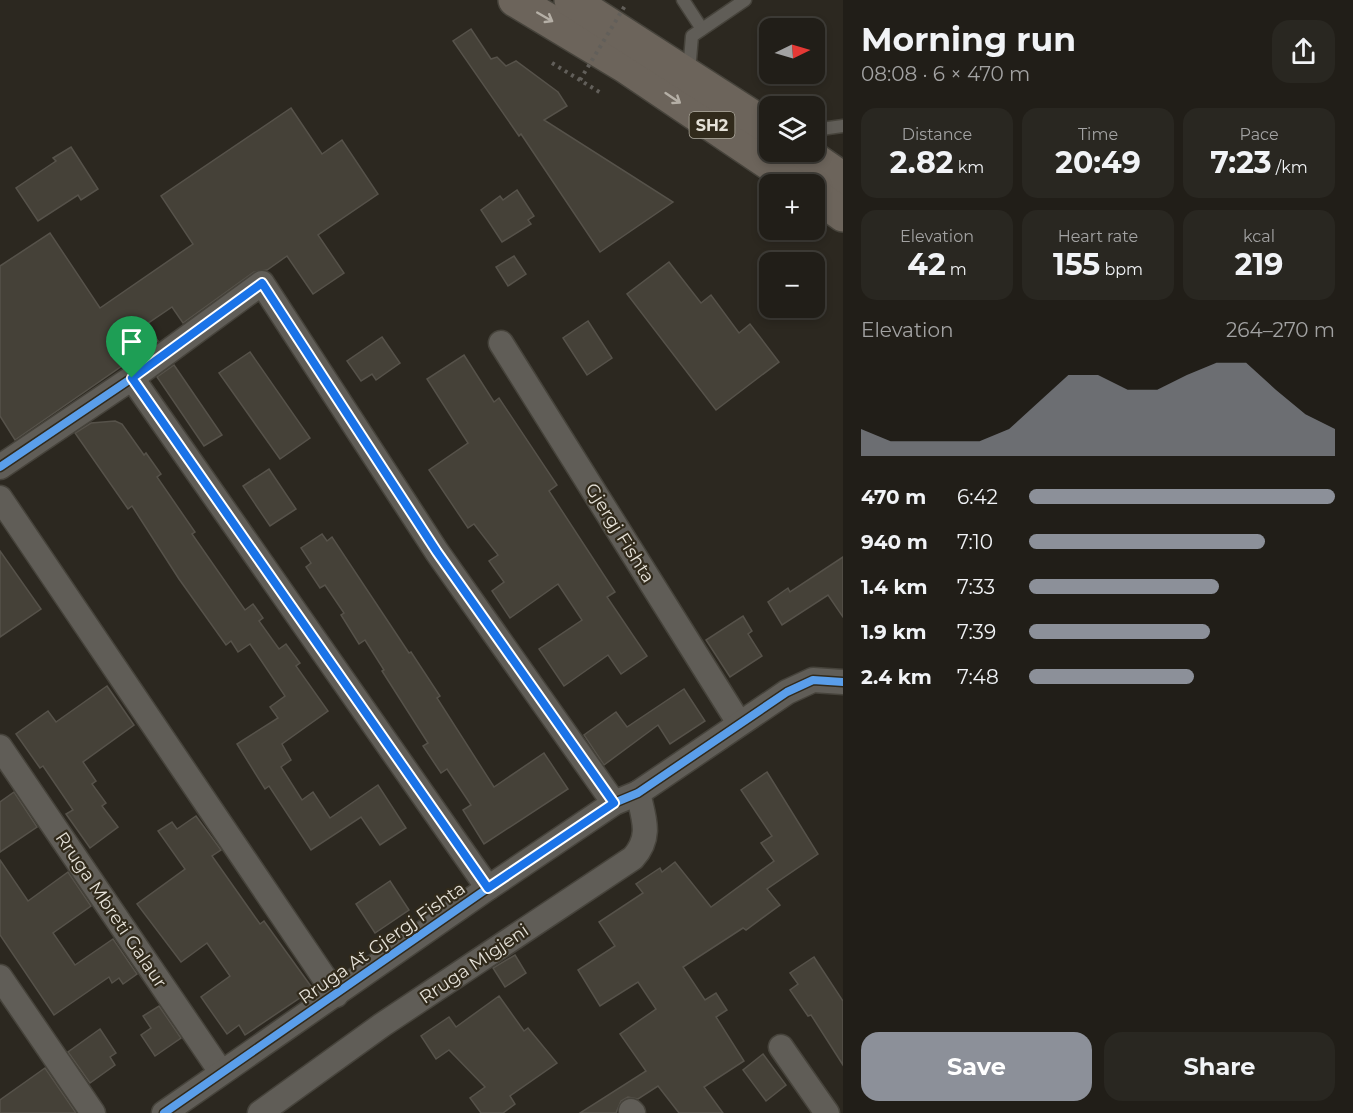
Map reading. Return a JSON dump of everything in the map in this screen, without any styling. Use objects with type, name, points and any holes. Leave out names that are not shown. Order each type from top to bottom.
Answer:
[{"type":"highway","name":"SH2","points":[[515,0],[625,66],[785,174]]},
{"type":"highway","name":"SH2","points":[[571,0],[759,121]]},
{"type":"highway","points":[[818,162],[843,179]]},
{"type":"highway","points":[[825,202],[843,215]]},
{"type":"street","points":[[0,467],[132,378],[262,283],[437,552],[614,803]]},
{"type":"street","name":"Gjergj Fishta","points":[[501,343],[740,723]]},
{"type":"street","points":[[132,378],[488,888]]},
{"type":"street","points":[[0,498],[336,995]]},
{"type":"street","name":"Rruga At Gjergj Fishta","points":[[164,1113],[488,888],[614,803],[638,793],[787,692],[813,680],[843,682]]},
{"type":"street","name":"Rruga Mbreti Galaur","points":[[0,747],[221,1072]]},
{"type":"street","name":"Rruga Migjeni","points":[[260,1113],[382,1025],[633,858],[643,846],[645,824],[638,793]]},
{"type":"street","points":[[0,977],[93,1113]]},
{"type":"street","points":[[781,1047],[827,1113]]},
{"type":"lane","points":[[683,0],[702,29]]},
{"type":"lane","points":[[689,75],[692,36],[745,0]]},
{"type":"lane","points":[[825,128],[843,126]]},
{"type":"path","points":[[580,80],[626,4]]},
{"type":"path","points":[[552,63],[601,93]]},
{"type":"building","points":[[471,29],[491,59],[497,57],[506,66],[516,61],[558,92],[567,106],[544,120],[673,202],[600,252],[521,134],[519,136],[453,41]]},
{"type":"building","points":[[291,108],[322,154],[342,140],[378,194],[318,235],[344,273],[313,294],[287,256],[267,270],[254,272],[183,323],[172,307],[147,324],[158,341],[15,440],[0,416],[0,266],[50,233],[100,308],[193,244],[161,196]]},
{"type":"building","points":[[71,147],[98,189],[81,200],[78,195],[38,221],[16,188],[56,161],[53,158]]},
{"type":"building","points":[[517,190],[534,216],[528,220],[531,224],[502,242],[481,210],[500,196],[503,200]]},
{"type":"building","points":[[514,256],[526,274],[508,286],[496,267]]},
{"type":"building","points":[[669,262],[701,303],[711,295],[739,333],[750,324],[779,362],[716,410],[627,294]]},
{"type":"building","points":[[588,321],[612,358],[587,375],[563,338]]},
{"type":"building","points":[[382,337],[400,363],[376,380],[372,374],[361,381],[347,361]]},
{"type":"building","points":[[250,352],[310,438],[280,459],[219,373]]},
{"type":"building","points":[[464,355],[494,402],[499,398],[557,485],[549,491],[615,592],[607,597],[647,656],[621,674],[608,655],[564,686],[539,649],[582,620],[558,584],[510,618],[492,591],[504,582],[489,561],[498,555],[474,524],[468,528],[429,470],[468,443],[427,379]]},
{"type":"building","points":[[174,365],[222,435],[204,446],[157,377]]},
{"type":"building","points":[[115,421],[122,424],[161,474],[157,477],[195,532],[192,534],[245,610],[253,604],[263,618],[259,621],[279,649],[286,644],[300,663],[296,666],[328,711],[282,744],[291,760],[281,767],[302,800],[313,792],[330,818],[378,785],[406,828],[380,845],[361,817],[311,850],[269,786],[265,789],[237,744],[278,718],[270,707],[285,696],[250,644],[238,652],[231,641],[226,645],[179,579],[132,506],[128,509],[75,433],[91,423]]},
{"type":"building","points":[[269,469],[296,509],[270,526],[243,486]]},
{"type":"building","points":[[322,534],[327,541],[332,537],[409,653],[411,652],[440,696],[437,698],[494,787],[544,753],[568,789],[484,844],[463,810],[471,805],[447,769],[441,773],[423,746],[428,743],[365,640],[359,644],[341,615],[344,613],[325,585],[320,588],[306,567],[311,563],[301,548]]},
{"type":"building","points":[[0,551],[41,609],[0,637]]},
{"type":"building","points":[[843,557],[843,617],[828,595],[782,625],[768,602],[788,588],[790,592]]},
{"type":"building","points":[[743,616],[752,631],[748,634],[762,656],[730,677],[706,640]]},
{"type":"building","points":[[107,686],[134,725],[83,762],[96,781],[92,784],[106,803],[102,806],[118,827],[90,848],[66,814],[73,810],[43,766],[40,768],[16,734],[48,711],[56,722]]},
{"type":"building","points":[[684,689],[705,721],[670,744],[658,725],[604,765],[584,735],[616,712],[627,727]]},
{"type":"building","points":[[767,772],[818,854],[767,889],[780,905],[746,930],[743,928],[683,967],[705,1000],[716,993],[727,1010],[716,1017],[744,1061],[704,1087],[723,1113],[679,1113],[658,1086],[638,1099],[628,1097],[621,1101],[616,1113],[580,1113],[646,1071],[620,1034],[656,1009],[638,982],[600,1006],[578,970],[615,946],[599,922],[643,893],[636,884],[660,868],[662,872],[675,862],[711,907],[774,861],[761,843],[772,836],[741,790]]},
{"type":"building","points":[[14,792],[37,827],[0,852],[0,802]]},
{"type":"building","points":[[196,816],[221,850],[212,856],[260,924],[264,921],[313,989],[245,1035],[239,1025],[227,1034],[201,997],[230,976],[207,943],[181,962],[137,904],[185,869],[158,831],[172,822],[177,829]]},
{"type":"building","points":[[0,860],[28,901],[68,872],[91,906],[53,933],[75,965],[113,939],[137,974],[123,984],[119,978],[112,983],[109,977],[54,1015],[0,935]]},
{"type":"building","points":[[390,881],[409,910],[375,933],[356,904]]},
{"type":"building","points":[[515,955],[526,973],[505,987],[493,968]]},
{"type":"building","points":[[814,957],[843,1001],[843,1065],[811,1015],[808,1016],[790,990],[798,984],[790,973]]},
{"type":"building","points":[[499,996],[524,1031],[528,1028],[557,1063],[510,1096],[515,1104],[503,1113],[481,1113],[470,1098],[485,1087],[449,1050],[436,1059],[421,1036],[449,1017],[456,1027]]},
{"type":"building","points":[[159,1006],[181,1038],[155,1056],[141,1035],[151,1028],[143,1016]]},
{"type":"building","points":[[100,1029],[116,1053],[110,1057],[115,1065],[90,1083],[68,1052]]},
{"type":"building","points":[[763,1054],[786,1085],[766,1101],[743,1070]]},
{"type":"building","points":[[45,1068],[76,1113],[0,1113],[0,1100]]},
{"type":"cycle path","points":[[0,467],[132,378],[262,283],[437,552],[614,803]]},
{"type":"cycle path","points":[[164,1113],[488,888],[614,803],[638,793],[787,692],[813,680],[843,682]]},
{"type":"route","points":[[262,283],[437,552],[614,803],[488,888],[132,378],[262,283]]}]
